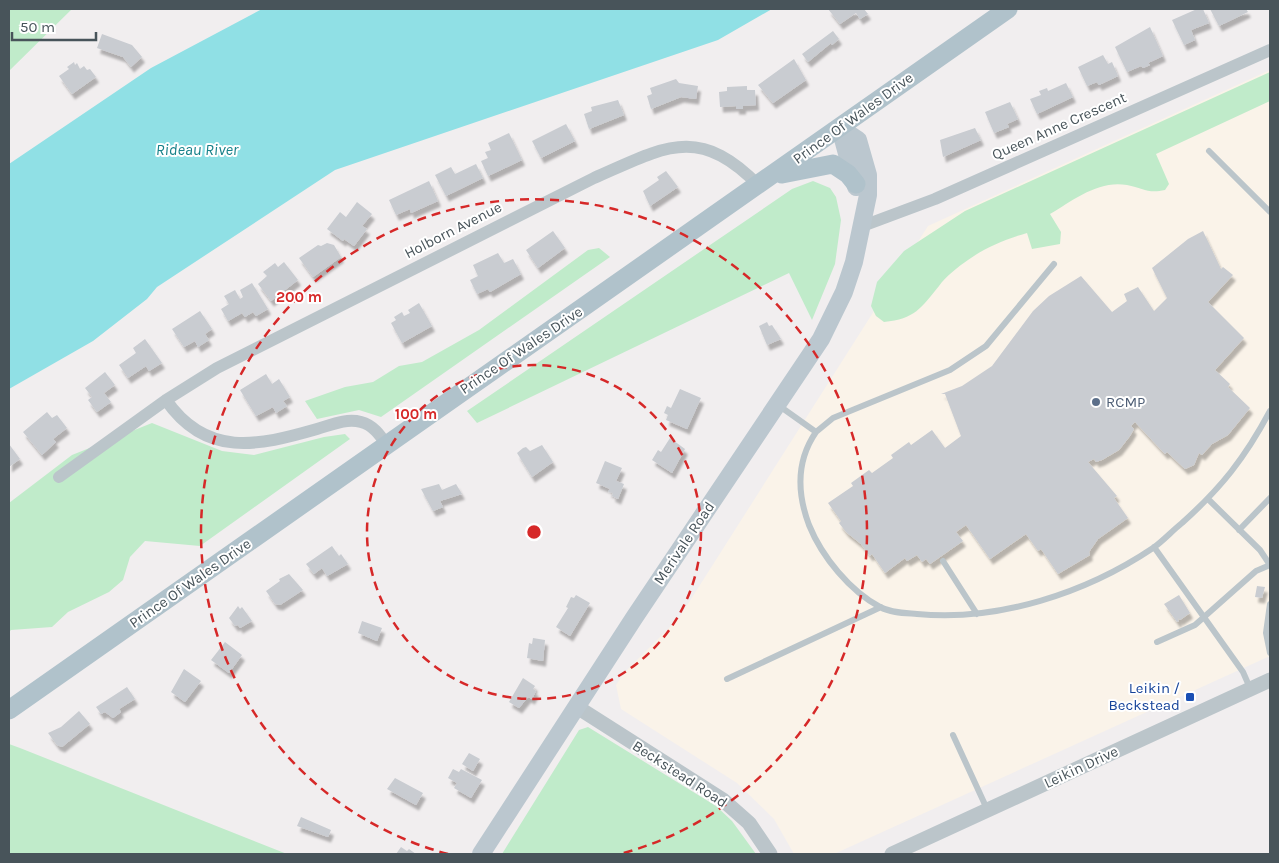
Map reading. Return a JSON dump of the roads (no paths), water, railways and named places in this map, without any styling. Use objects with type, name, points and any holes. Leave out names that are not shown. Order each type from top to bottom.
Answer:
[{"type":"main road","name":"Prince Of Wales Drive","points":[[9,710],[386,444],[763,183],[1008,9]]},
{"type":"main road","name":"Merivale Road","points":[[840,128],[856,184],[861,224]]},
{"type":"main road","name":"Merivale Road","points":[[481,854],[634,618],[821,339],[844,292],[854,262],[869,188],[865,161],[858,140],[840,128]]},
{"type":"main road","points":[[763,183],[790,172],[833,164],[848,174],[856,184]]},
{"type":"street","name":"Queen Anne Crescent","points":[[861,224],[935,199],[1270,50]]},
{"type":"street","name":"Holborn Avenue","points":[[59,477],[166,400],[217,368],[392,278],[594,178],[658,150],[674,147],[704,148],[720,154],[763,183]]},
{"type":"street","points":[[166,400],[185,424],[229,443],[268,442],[352,421],[370,426],[386,444]]},
{"type":"street","name":"Leikin Drive","points":[[892,854],[1270,680]]},
{"type":"street","name":"Beckstead Road","points":[[578,707],[723,800],[749,823],[770,854]]},
{"type":"lane","points":[[1209,151],[1270,212]]},
{"type":"lane","points":[[1054,264],[986,346],[967,360],[933,377],[833,418],[816,432],[807,448],[799,481],[800,497],[814,537],[844,577],[881,608],[901,613],[938,616],[997,612],[1069,591],[1108,573],[1154,547],[1208,499],[1243,458],[1270,411]]},
{"type":"lane","points":[[777,404],[816,432]]},
{"type":"lane","points":[[1239,530],[1270,498]]},
{"type":"lane","points":[[1157,642],[1194,625],[1256,571],[1270,565],[1260,550],[1208,499]]},
{"type":"lane","points":[[1154,547],[1243,672],[1251,689]]},
{"type":"lane","points":[[943,561],[977,614]]},
{"type":"lane","points":[[1270,604],[1266,633],[1270,653]]},
{"type":"lane","points":[[727,679],[881,608]]},
{"type":"lane","points":[[953,735],[987,810]]},
{"type":"water","name":"Rideau River","points":[[262,9],[772,9],[718,40],[335,170],[157,287],[147,299],[93,341],[9,389],[9,164],[151,68]]},
{"type":"place","name":"RCMP","points":[[1096,402]]},
{"type":"place","name":"Leikin / Beckstead","points":[[1190,697]]}]
